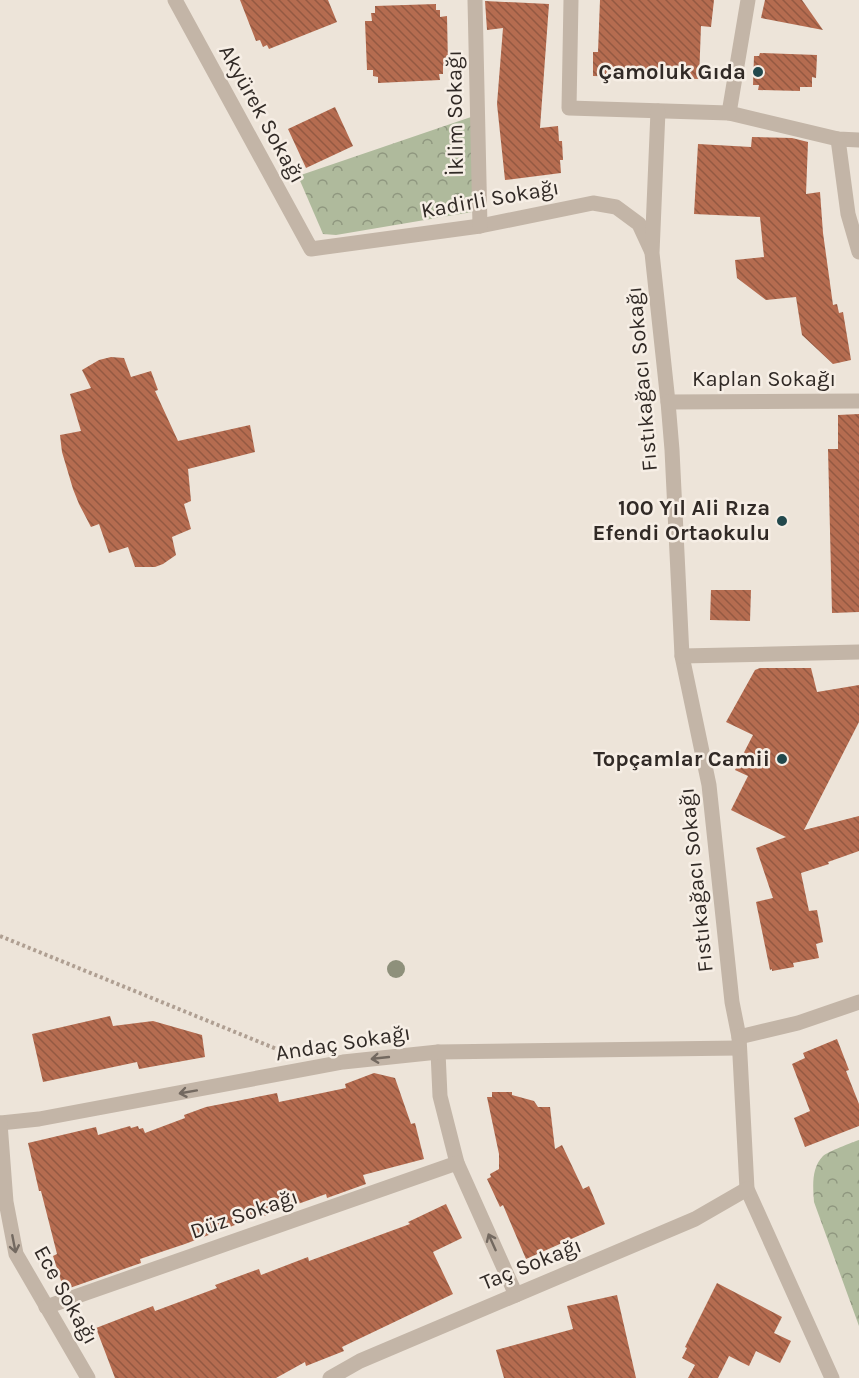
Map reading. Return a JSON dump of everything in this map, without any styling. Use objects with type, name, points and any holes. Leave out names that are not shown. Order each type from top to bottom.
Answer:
[{"type":"street","name":"Akyürek Sokağı","points":[[175,0],[311,249]]},
{"type":"street","name":"İklim Sokağı","points":[[475,0],[480,226]]},
{"type":"street","points":[[571,0],[569,108],[729,113],[838,139],[859,140]]},
{"type":"street","points":[[729,113],[748,0]]},
{"type":"street","points":[[652,253],[658,111]]},
{"type":"street","points":[[838,139],[848,214],[859,252]]},
{"type":"street","name":"Kadirli Sokağı","points":[[311,249],[480,226],[593,203],[616,207],[639,224],[652,253]]},
{"type":"street","name":"Fıstıkağacı Sokağı","points":[[652,253],[668,402],[682,656],[709,785],[732,1002],[739,1043],[747,1189],[832,1378]]},
{"type":"street","name":"Kaplan Sokağı","points":[[668,402],[859,401]]},
{"type":"street","points":[[682,656],[859,652]]},
{"type":"street","points":[[438,1052],[739,1043],[859,1002]]},
{"type":"street","name":"Andaç Sokağı","points":[[0,1123],[39,1119],[343,1062],[438,1052],[440,1096],[457,1163],[516,1295]]},
{"type":"street","name":"Ece Sokağı","points":[[0,1123],[6,1202],[16,1254],[88,1378]]},
{"type":"street","name":"Düz Sokağı","points":[[46,1307],[457,1163]]},
{"type":"street","name":"Taç Sokağı","points":[[330,1378],[360,1361],[695,1219],[747,1189]]},
{"type":"path","points":[[0,936],[287,1053]]},
{"type":"green space","points":[[471,117],[478,211],[336,235],[323,234],[298,176]]},
{"type":"green space","points":[[859,1140],[859,1326],[814,1202],[813,1184],[816,1166],[823,1156]]},
{"type":"building","points":[[240,0],[328,0],[337,22],[269,49],[267,45],[263,47],[260,40],[256,41]]},
{"type":"building","points":[[600,0],[714,0],[711,27],[701,26],[699,79],[593,76],[593,52],[598,52]]},
{"type":"building","points":[[765,0],[802,0],[823,30],[761,18]]},
{"type":"building","points":[[485,1],[549,4],[540,128],[558,126],[559,141],[562,141],[561,173],[505,180],[497,104],[503,28],[487,30]]},
{"type":"building","points":[[436,4],[436,10],[440,10],[440,17],[447,16],[448,65],[443,66],[443,74],[439,74],[440,80],[378,83],[378,77],[373,76],[373,70],[367,70],[365,21],[372,21],[371,13],[375,13],[375,6]]},
{"type":"building","points":[[760,53],[817,55],[816,78],[812,77],[812,87],[800,87],[800,91],[758,90],[759,85],[753,85],[754,56],[759,56]]},
{"type":"building","points":[[335,107],[353,146],[306,168],[288,129]]},
{"type":"building","points":[[752,137],[792,138],[808,142],[806,194],[820,192],[833,305],[837,304],[839,313],[843,312],[851,360],[833,364],[802,335],[796,297],[766,300],[737,278],[735,260],[764,257],[760,217],[694,214],[698,144],[751,147]]},
{"type":"building","points":[[111,357],[124,358],[131,377],[151,371],[158,390],[155,391],[178,441],[250,425],[255,452],[188,469],[191,501],[184,504],[191,529],[172,537],[176,555],[155,567],[135,567],[128,547],[109,553],[99,524],[91,527],[79,504],[62,452],[60,435],[81,431],[70,394],[91,388],[82,370],[99,360]]},
{"type":"building","points":[[859,414],[859,612],[832,613],[828,449],[838,449],[838,415]]},
{"type":"building","points":[[711,590],[751,590],[750,621],[710,620]]},
{"type":"building","points":[[760,668],[811,668],[817,692],[859,685],[859,722],[804,830],[859,816],[859,851],[801,873],[809,911],[817,910],[823,942],[816,944],[819,958],[793,963],[794,967],[772,971],[756,902],[773,898],[756,848],[786,837],[731,810],[748,776],[735,770],[753,735],[726,722],[755,670]]},
{"type":"building","points":[[110,1016],[113,1026],[153,1021],[202,1035],[205,1057],[139,1069],[137,1062],[43,1082],[32,1034]]},
{"type":"building","points":[[837,1039],[859,1104],[859,1126],[805,1147],[794,1118],[810,1111],[792,1064],[805,1058],[803,1053]]},
{"type":"building","points":[[374,1073],[395,1078],[411,1124],[415,1123],[424,1159],[363,1175],[366,1184],[327,1198],[326,1194],[264,1216],[264,1214],[140,1259],[141,1263],[64,1290],[53,1256],[57,1254],[28,1143],[96,1127],[98,1135],[130,1126],[131,1128],[138,1126],[139,1129],[143,1128],[145,1133],[185,1118],[184,1115],[206,1107],[277,1093],[279,1102],[346,1088],[345,1084]]},
{"type":"building","points":[[492,1092],[512,1092],[512,1095],[534,1101],[538,1107],[550,1107],[555,1149],[562,1145],[583,1189],[589,1186],[605,1224],[526,1259],[503,1205],[500,1207],[487,1179],[491,1177],[490,1174],[499,1169],[499,1154],[487,1097],[492,1097]]},
{"type":"building","points":[[446,1204],[462,1238],[433,1252],[453,1294],[342,1347],[344,1351],[306,1366],[305,1362],[276,1378],[115,1378],[96,1328],[153,1306],[155,1311],[217,1288],[215,1285],[259,1269],[261,1275],[308,1257],[309,1261],[410,1224],[408,1222]]},
{"type":"building","points":[[717,1283],[782,1317],[774,1333],[791,1341],[780,1363],[756,1351],[749,1366],[729,1356],[718,1378],[688,1378],[695,1365],[682,1358],[687,1348],[685,1347]]},
{"type":"building","points":[[617,1295],[636,1378],[504,1378],[496,1350],[573,1329],[567,1306]]},
{"type":"place","name":"Çamoluk Gıda","points":[[758,72]]},
{"type":"place","name":"100 Yıl Ali Rıza Efendi Ortaokulu","points":[[782,521]]},
{"type":"place","name":"Topçamlar Camii","points":[[782,759]]}]
